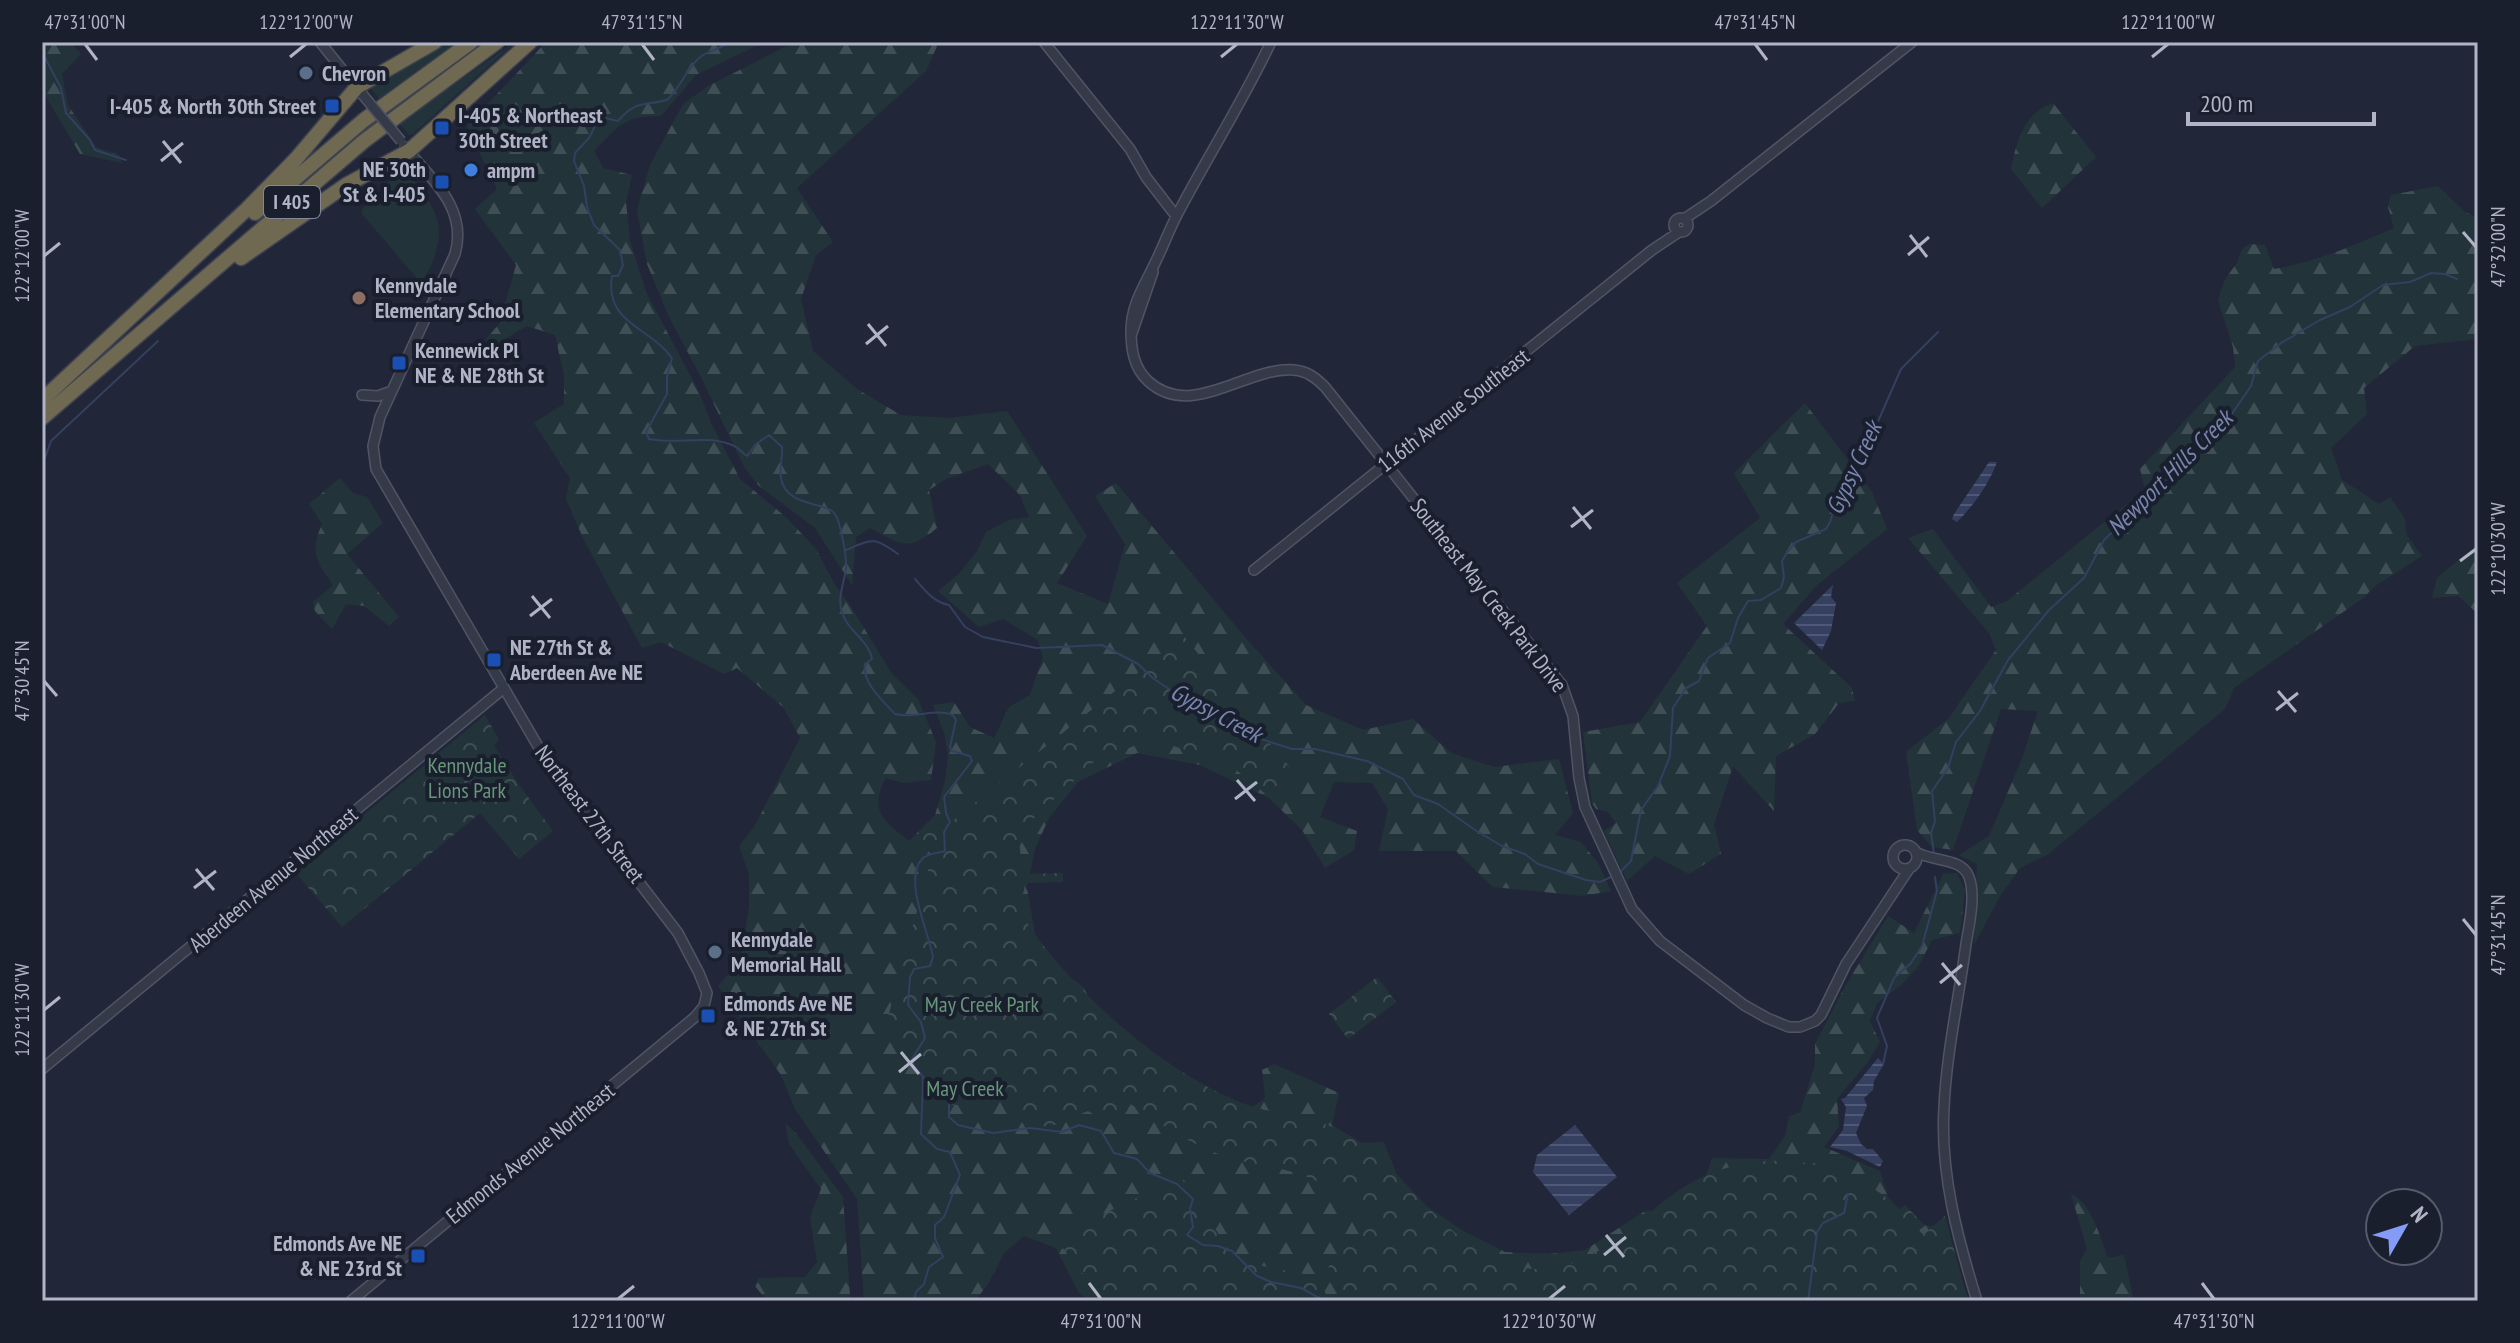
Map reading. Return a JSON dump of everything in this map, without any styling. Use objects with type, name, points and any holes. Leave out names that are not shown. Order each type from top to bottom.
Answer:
[{"type":"highway","points":[[119,331],[284,171],[357,87],[435,42]]},
{"type":"highway","name":"I 405","points":[[42,400],[342,138],[471,42]]},
{"type":"highway","name":"I 405","points":[[42,418],[364,141],[497,42]]},
{"type":"highway","points":[[96,371],[278,230],[405,146],[530,42]]},
{"type":"street","points":[[320,42],[452,207],[459,230],[455,254],[392,391],[378,396],[362,395]]},
{"type":"street","points":[[1044,42],[1130,149],[1146,177],[1176,216],[1271,42]]},
{"type":"street","name":"116th Avenue Southeast","points":[[1254,570],[1676,229],[1684,232],[1686,222],[1711,201],[1912,42]]},
{"type":"street","name":"Southeast May Creek Park Drive","points":[[1176,216],[1139,294],[1131,321],[1131,350],[1143,375],[1156,387],[1174,395],[1203,393],[1285,370],[1310,375],[1325,387],[1562,685],[1571,708],[1579,778],[1588,814],[1624,896],[1641,922],[1660,941],[1744,1005],[1778,1024],[1800,1027],[1821,1015],[1840,974],[1913,867]]},
{"type":"street","name":"Northeast 27th Street","points":[[392,391],[375,434],[373,458],[382,482],[549,765],[672,923],[699,973],[707,993],[705,1003]]},
{"type":"street","name":"Aberdeen Avenue Northeast","points":[[42,1069],[504,688]]},
{"type":"street","points":[[1947,862],[1901,869],[1893,857],[1899,847],[1911,846],[1916,852],[1947,862],[1963,868],[1969,877],[1969,923],[1944,1109],[1951,1205],[1977,1301]]},
{"type":"street","points":[[1913,867],[1916,852]]},
{"type":"street","name":"Southeast May Creek Park Drive","points":[[1893,894],[1895,864]]},
{"type":"street","name":"Edmonds Avenue Northeast","points":[[351,1301],[684,1027],[700,1013],[705,1003]]},
{"type":"green space","points":[[42,42],[70,42],[81,54],[62,74],[68,105],[96,147],[119,155],[122,163],[80,154],[45,95]]},
{"type":"green space","points":[[442,42],[458,42],[379,99],[369,86]]},
{"type":"green space","points":[[515,42],[413,134],[409,135],[399,123]]},
{"type":"green space","name":"May Creek","points":[[546,42],[764,42],[696,75],[661,116],[630,120],[594,151],[603,168],[632,175],[626,202],[630,241],[646,292],[699,392],[740,479],[787,518],[816,549],[835,585],[892,674],[918,699],[936,742],[931,780],[903,783],[886,778],[878,799],[886,821],[909,841],[935,815],[945,781],[948,756],[944,732],[933,705],[954,702],[970,727],[994,738],[1009,707],[1030,695],[1043,657],[1038,640],[1003,619],[979,627],[938,591],[959,574],[977,551],[986,532],[1009,520],[1029,517],[1020,495],[988,464],[946,479],[929,490],[937,528],[926,536],[910,543],[897,542],[870,528],[856,537],[852,585],[815,528],[759,486],[744,467],[669,317],[647,264],[637,210],[650,165],[683,104],[708,86],[795,42],[939,42],[926,71],[797,188],[833,242],[816,255],[801,299],[813,351],[857,389],[901,415],[949,418],[1007,411],[1087,536],[1057,583],[1108,604],[1125,544],[1095,496],[1116,483],[1306,705],[1363,730],[1413,719],[1451,753],[1494,767],[1559,759],[1573,813],[1555,835],[1581,842],[1598,863],[1611,891],[1583,896],[1493,887],[1456,851],[1379,851],[1388,809],[1372,783],[1334,782],[1320,817],[1357,831],[1354,850],[1325,868],[1302,830],[1269,798],[1200,765],[1137,753],[1078,782],[1049,818],[1035,849],[1027,887],[1035,934],[1061,970],[1083,987],[1105,1026],[1246,1112],[1265,1098],[1262,1070],[1274,1064],[1339,1093],[1332,1125],[1360,1143],[1384,1142],[1397,1175],[1426,1206],[1465,1232],[1505,1252],[1549,1254],[1585,1250],[1645,1211],[1675,1209],[1701,1190],[1712,1158],[1769,1159],[1785,1136],[1789,1116],[1800,1113],[1815,1064],[1815,1044],[1847,983],[1888,916],[1914,933],[1943,874],[1957,873],[1965,890],[1960,933],[1932,940],[1918,967],[1877,1003],[1870,1021],[1880,1042],[1837,1099],[1839,1126],[1824,1147],[1880,1171],[1888,1197],[1912,1224],[1943,1227],[1969,1301],[1089,1301],[1079,1293],[1056,1248],[1024,1236],[1004,1253],[975,1301],[864,1301],[857,1199],[795,1109],[781,1075],[718,986],[741,960],[749,906],[749,874],[739,846],[754,827],[800,738],[784,708],[737,668],[724,674],[661,642],[642,648],[583,538],[566,499],[570,478],[534,423],[564,404],[564,376],[555,335],[527,326],[491,347],[486,339],[500,323],[516,265],[475,209],[497,189],[467,126]]},
{"type":"green space","points":[[2053,103],[2096,157],[2042,208],[2011,169],[2019,138],[2028,121]]},
{"type":"green space","points":[[409,172],[430,203],[438,223],[437,246],[429,269],[420,282],[362,214],[362,209],[382,191],[381,185]]},
{"type":"green space","points":[[2438,186],[2465,212],[2478,218],[2478,339],[2415,346],[2364,388],[2367,414],[2331,448],[2342,480],[2379,504],[2390,497],[2405,519],[2407,535],[2422,556],[2375,586],[2362,599],[2234,688],[2225,709],[2047,855],[2020,868],[2000,896],[1974,945],[1977,864],[1959,855],[1989,836],[2021,761],[2038,711],[2001,709],[1953,850],[1932,847],[1917,830],[1906,752],[1948,719],[1996,650],[1989,633],[1908,538],[1933,529],[1991,607],[2007,601],[2145,489],[2140,469],[2235,367],[2233,347],[2218,300],[2225,279],[2237,263],[2242,249],[2250,244],[2265,245],[2274,269],[2320,257],[2394,228],[2388,207],[2391,195]]},
{"type":"green space","points":[[1805,403],[1872,492],[1887,529],[1816,586],[1783,624],[1852,688],[1855,701],[1839,703],[1815,734],[1776,756],[1774,811],[1733,766],[1714,824],[1721,854],[1689,874],[1655,856],[1627,881],[1604,831],[1616,823],[1608,812],[1596,809],[1592,803],[1583,732],[1640,722],[1707,626],[1677,583],[1760,518],[1734,473]]},
{"type":"green space","points":[[340,478],[353,493],[367,497],[383,523],[347,554],[399,617],[389,626],[364,606],[346,604],[332,629],[315,611],[313,602],[333,585],[317,556],[316,542],[322,524],[309,504]]},
{"type":"green space","points":[[2478,544],[2478,614],[2458,596],[2432,598],[2437,578]]},
{"type":"green space","name":"May Creek Park","points":[[1184,636],[1303,785],[1268,796],[1229,764],[1152,739],[1095,761],[1018,833],[1023,874],[1063,873],[1063,882],[1024,883],[1026,914],[1031,930],[1069,976],[1136,1039],[1187,1075],[1240,1102],[1341,1130],[1376,1155],[1464,1240],[1488,1256],[1514,1266],[1543,1269],[1579,1261],[1612,1242],[1672,1195],[1699,1179],[1728,1168],[1758,1162],[1789,1161],[1848,1175],[1900,1209],[1905,1205],[1925,1226],[1919,1230],[1923,1235],[1945,1216],[1968,1301],[1340,1301],[1328,1267],[1368,1225],[1339,1197],[1314,1180],[1209,1150],[1129,1103],[1115,1126],[1088,1111],[1047,1128],[1005,1101],[953,1105],[887,1021],[932,856],[918,838],[940,820],[946,826]]},
{"type":"green space","name":"Kennydale Lions Park","points":[[485,715],[499,740],[494,745],[553,831],[519,859],[480,813],[342,927],[295,872]]},
{"type":"green space","points":[[1377,977],[1396,1002],[1348,1039],[1329,1014]]},
{"type":"green space","points":[[785,1123],[843,1197],[850,1295],[847,1301],[767,1301],[755,1286],[759,1278],[805,1277],[817,1262],[810,1217],[821,1189],[789,1144]]},
{"type":"green space","points":[[1182,1177],[1236,1261],[1320,1277],[1328,1301],[1104,1301],[1054,1237]]},
{"type":"green space","points":[[2071,1194],[2090,1213],[2108,1258],[2124,1255],[2134,1301],[2080,1301],[2080,1261],[2087,1249]]},
{"type":"water","points":[[1989,462],[1997,462],[1990,478],[1957,522],[1952,519],[1954,514]]},
{"type":"water","points":[[1833,585],[1831,597],[1836,603],[1831,631],[1822,650],[1794,623]]},
{"type":"water","points":[[1878,1058],[1884,1064],[1874,1081],[1873,1090],[1864,1098],[1867,1106],[1856,1133],[1861,1144],[1873,1149],[1883,1161],[1880,1167],[1847,1151],[1830,1147],[1843,1130],[1846,1107],[1841,1099]]},
{"type":"water","points":[[1575,1125],[1617,1177],[1569,1215],[1533,1172],[1537,1155]]},
{"type":"waterway","name":"May Creek","points":[[728,42],[699,58],[667,100],[635,107],[618,121],[598,120],[589,138],[575,153],[574,161],[594,225],[620,250],[623,265],[618,276],[612,276],[611,292],[615,304],[631,323],[672,358],[667,394],[646,432],[649,439],[722,442],[747,456],[756,444],[769,435],[782,447],[784,488],[798,499],[830,510],[837,519],[846,564],[841,607],[848,625],[870,652],[872,659],[865,664],[870,685],[895,714],[953,715],[956,720],[950,747],[952,751],[970,756],[972,761],[944,797],[950,822],[944,832],[945,851],[924,857],[917,868],[916,892],[933,957],[930,966],[914,969],[910,977],[908,1005],[921,1022],[925,1038],[912,1059],[914,1066],[935,1091],[949,1100],[949,1117],[958,1125],[993,1133],[1030,1128],[1062,1132],[1079,1125],[1101,1131],[1114,1153],[1137,1159],[1150,1173],[1177,1184],[1193,1199],[1190,1209],[1193,1227],[1187,1235],[1203,1245],[1232,1251],[1257,1276],[1301,1288],[1323,1300],[1337,1301]]},
{"type":"waterway","points":[[42,52],[61,88],[66,113],[95,150],[126,160]]},
{"type":"waterway","name":"Newport Hills Creek","points":[[1934,854],[1932,791],[1948,768],[1956,742],[1980,711],[2008,660],[2049,610],[2084,578],[2104,540],[2175,471],[2207,432],[2229,418],[2251,386],[2258,361],[2281,343],[2350,307],[2383,285],[2410,282],[2431,273],[2457,279]]},
{"type":"waterway","name":"Gypsy Creek","points":[[1619,873],[1631,861],[1641,810],[1658,786],[1670,756],[1673,708],[1686,688],[1699,681],[1708,658],[1730,643],[1738,618],[1748,601],[1761,600],[1781,588],[1784,577],[1782,561],[1788,551],[1796,542],[1826,529],[1836,503],[1854,476],[1901,369],[1938,332]]},
{"type":"waterway","points":[[42,466],[51,441],[158,341]]},
{"type":"waterway","name":"Gypsy Creek","points":[[846,550],[873,541],[898,554]]},
{"type":"waterway","name":"Gypsy Creek","points":[[915,579],[934,598],[949,605],[965,627],[983,637],[1036,648],[1102,645],[1138,664],[1154,679],[1222,723],[1292,749],[1315,749],[1367,761],[1403,779],[1414,795],[1438,804],[1475,830],[1502,846],[1525,854],[1538,864],[1586,880],[1600,882],[1611,877]]},
{"type":"waterway","name":"Newport Hills Creek","points":[[1883,1064],[1887,1046],[1877,1018],[1894,978],[1911,963],[1922,946],[1937,891],[1935,877]]},
{"type":"waterway","points":[[914,1301],[929,1267],[943,1257],[935,1238],[935,1225],[944,1217],[960,1175],[950,1152],[937,1149],[921,1134],[923,1078]]},
{"type":"waterway","name":"Newport Hills Creek","points":[[1808,1301],[1817,1232],[1823,1223],[1844,1213],[1848,1194]]},
{"type":"place","name":"Chevron","points":[[306,73]]},
{"type":"place","name":"I-405 & North 30th Street","points":[[332,106]]},
{"type":"place","name":"I-405 & Northeast 30th Street","points":[[442,128]]},
{"type":"place","name":"ampm","points":[[471,170]]},
{"type":"place","name":"NE 30th St & I-405","points":[[442,182]]},
{"type":"place","name":"Kennydale Elementary School","points":[[359,298]]},
{"type":"place","name":"Kennewick Pl NE & NE 28th St","points":[[399,363]]},
{"type":"place","name":"NE 27th St & Aberdeen Ave NE","points":[[494,660]]},
{"type":"place","name":"Kennydale Memorial Hall","points":[[715,952]]},
{"type":"place","name":"Edmonds Ave NE & NE 27th St","points":[[708,1016]]},
{"type":"place","name":"Edmonds Ave NE & NE 23rd St","points":[[418,1256]]}]
